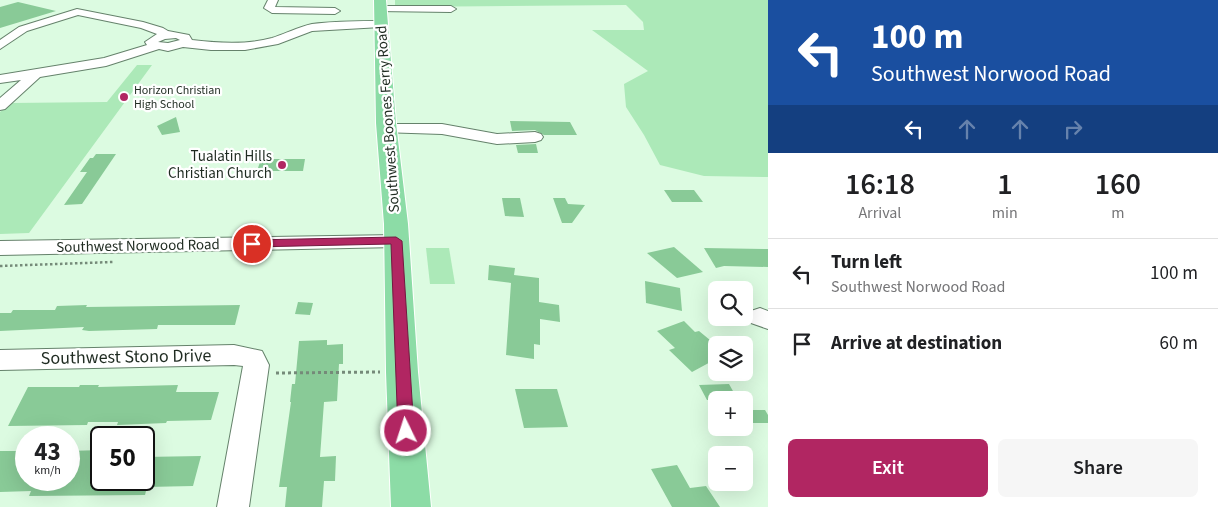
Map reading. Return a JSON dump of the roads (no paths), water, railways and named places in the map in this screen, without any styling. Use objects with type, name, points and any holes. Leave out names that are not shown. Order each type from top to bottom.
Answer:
[{"type":"main road","name":"Southwest Boones Ferry Road","points":[[381,11],[411,507]]},
{"type":"street","points":[[273,0],[269,8],[272,10],[335,11]]},
{"type":"street","points":[[0,45],[23,29],[78,12],[88,4]]},
{"type":"street","points":[[0,79],[106,62],[161,41],[182,36],[187,39],[183,43],[211,46],[245,46],[274,42],[310,28],[325,26],[381,11],[451,9]]},
{"type":"street","points":[[78,12],[159,30],[161,41]]},
{"type":"street","points":[[0,106],[36,73]]},
{"type":"street","points":[[387,130],[442,129],[497,138],[535,137]]},
{"type":"street","name":"Southwest Norwood Road","points":[[0,248],[396,241]]},
{"type":"street","name":"Southwest Stono Drive","points":[[0,360],[234,355],[254,366],[233,507]]},
{"type":"place","name":"Horizon Christian High School","points":[[124,97]]},
{"type":"place","name":"Tualatin Hills Christian Church","points":[[282,165]]}]
